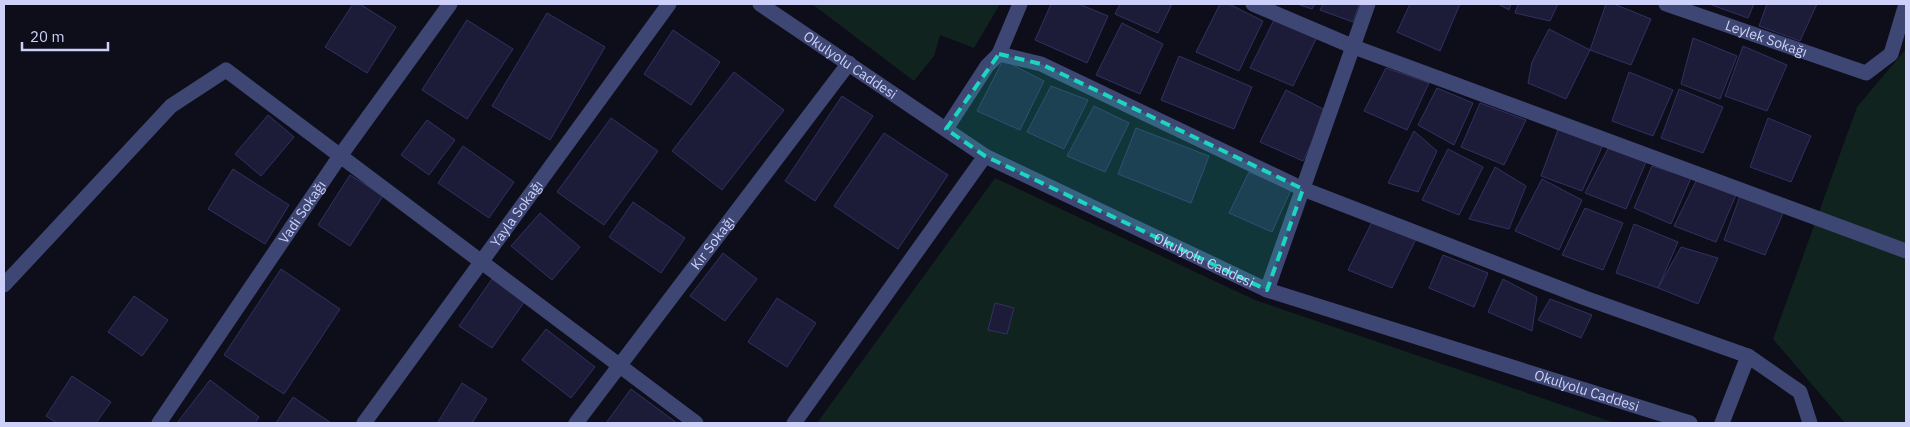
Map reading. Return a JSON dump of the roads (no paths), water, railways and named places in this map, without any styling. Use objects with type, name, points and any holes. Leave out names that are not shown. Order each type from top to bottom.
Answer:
[{"type":"street","name":"Vadi Sokağı","points":[[159,423],[340,156],[450,4]]},
{"type":"street","name":"Yayla Sokağı","points":[[364,423],[480,261],[669,4]]},
{"type":"street","name":"Okulyolu Caddesi","points":[[760,4],[985,156],[1267,290],[1690,423]]},
{"type":"street","points":[[946,129],[987,66],[999,54],[1020,4]]},
{"type":"street","points":[[1253,4],[1354,47],[1906,251]]},
{"type":"street","points":[[1267,290],[1368,4]]},
{"type":"street","name":"Leylek Sokağı","points":[[1666,4],[1866,73],[1891,54],[1906,4]]},
{"type":"street","points":[[999,54],[1041,64],[1303,189],[1585,298],[1748,356],[1800,392],[1810,423]]},
{"type":"street","name":"Kır Sokağı","points":[[576,423],[849,63]]},
{"type":"street","points":[[4,285],[171,106],[226,70],[696,423]]},
{"type":"street","points":[[794,423],[985,156]]},
{"type":"street","points":[[1722,423],[1748,356]]}]
